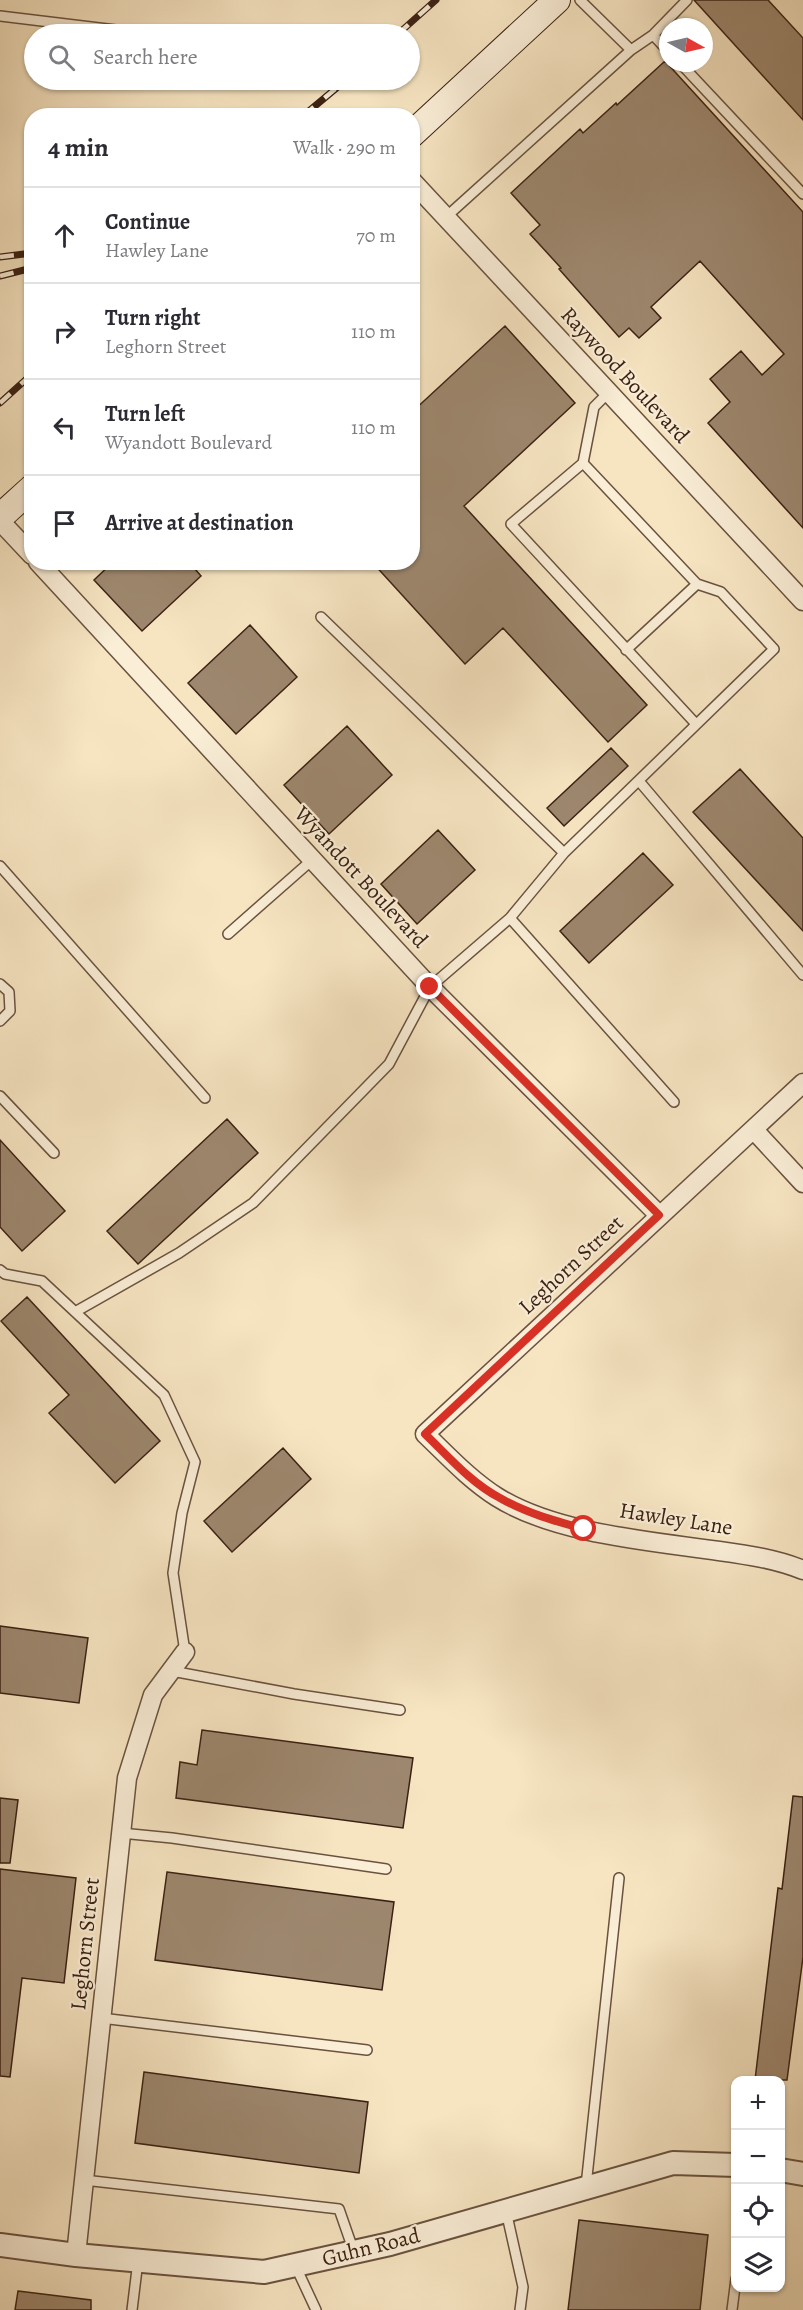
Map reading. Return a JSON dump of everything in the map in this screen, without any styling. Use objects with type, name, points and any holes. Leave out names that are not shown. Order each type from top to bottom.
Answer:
[{"type":"main road","points":[[420,127],[557,0]]},
{"type":"main road","points":[[0,519],[24,496]]},
{"type":"street","name":"Raywood Boulevard","points":[[420,189],[803,601]]},
{"type":"street","points":[[0,519],[24,546]]},
{"type":"street","name":"Wyandott Boulevard","points":[[45,570],[430,987],[659,1215]]},
{"type":"street","name":"Leghorn Street","points":[[425,1434],[803,1083]]},
{"type":"street","points":[[754,1130],[803,1183]]},
{"type":"street","name":"Hawley Lane","points":[[425,1434],[498,1498],[528,1512],[584,1529],[763,1557],[803,1570]]},
{"type":"street","name":"Leghorn Street","points":[[76,2255],[127,1778],[153,1695],[185,1652]]},
{"type":"street","name":"Guhn Road","points":[[0,2245],[76,2255],[264,2272],[354,2252],[673,2163],[731,2165]]},
{"type":"street","points":[[785,2171],[803,2174]]},
{"type":"lane","points":[[580,0],[631,50]]},
{"type":"lane","points":[[446,217],[631,50],[653,35],[687,0]]},
{"type":"lane","points":[[0,16],[66,24]]},
{"type":"lane","points":[[653,35],[659,41]]},
{"type":"lane","points":[[688,72],[803,194]]},
{"type":"lane","points":[[609,392],[594,407],[583,463],[511,524],[696,724]]},
{"type":"lane","points":[[75,1312],[178,1253],[253,1203],[389,1064],[430,987],[510,918],[564,853],[774,649],[722,592],[696,584],[583,463]]},
{"type":"lane","points":[[626,650],[696,584]]},
{"type":"lane","points":[[321,617],[564,853]]},
{"type":"lane","points":[[639,782],[803,975]]},
{"type":"lane","points":[[228,934],[312,860]]},
{"type":"lane","points":[[0,866],[205,1098]]},
{"type":"lane","points":[[510,918],[674,1102]]},
{"type":"lane","points":[[0,984],[9,992],[10,1011],[0,1021]]},
{"type":"lane","points":[[0,1096],[54,1153]]},
{"type":"lane","points":[[0,1270],[5,1274],[42,1281],[164,1395],[195,1462],[182,1513],[173,1574],[185,1652]]},
{"type":"lane","points":[[172,1671],[294,1694],[400,1710]]},
{"type":"lane","points":[[121,1833],[172,1838],[386,1869]]},
{"type":"lane","points":[[586,2188],[619,1878]]},
{"type":"lane","points":[[101,2018],[367,2050]]},
{"type":"lane","points":[[84,2180],[339,2209],[354,2252]]},
{"type":"lane","points":[[506,2211],[523,2287],[520,2310]]},
{"type":"lane","points":[[132,2310],[138,2261]]},
{"type":"lane","points":[[295,2265],[316,2310]]},
{"type":"lane","points":[[732,2310],[734,2292]]},
{"type":"building","points":[[694,0],[768,0],[803,38],[803,120],[713,21],[713,18],[710,18]]},
{"type":"building","points":[[659,66],[659,72],[675,72],[803,212],[803,528],[708,423],[730,402],[710,379],[741,351],[762,375],[784,354],[700,261],[651,307],[661,318],[639,338],[629,328],[619,337],[530,234],[540,225],[511,193],[580,129],[583,133],[616,103],[617,105]]},
{"type":"building","points":[[505,326],[575,403],[464,506],[647,705],[608,742],[503,628],[465,664],[379,570],[420,570],[420,405]]},
{"type":"building","points":[[105,570],[196,570],[201,576],[142,631],[94,580]]},
{"type":"building","points":[[250,625],[297,677],[236,734],[188,683]]},
{"type":"building","points":[[347,726],[392,775],[329,834],[284,785]]},
{"type":"building","points":[[611,748],[628,766],[564,826],[547,808]]},
{"type":"building","points":[[740,769],[803,838],[803,931],[693,812]]},
{"type":"building","points":[[438,830],[475,870],[417,924],[381,884]]},
{"type":"building","points":[[643,853],[673,885],[589,963],[560,931]]},
{"type":"building","points":[[227,1119],[258,1153],[138,1264],[107,1231]]},
{"type":"building","points":[[0,1140],[65,1211],[22,1251],[0,1227]]},
{"type":"building","points":[[27,1297],[160,1441],[115,1483],[49,1413],[69,1395],[1,1321]]},
{"type":"building","points":[[283,1448],[311,1479],[232,1552],[204,1521]]},
{"type":"building","points":[[0,1626],[88,1638],[79,1703],[0,1693]]},
{"type":"building","points":[[202,1730],[413,1758],[403,1828],[176,1798],[180,1762],[197,1765]]},
{"type":"building","points":[[793,1796],[803,1797],[803,1957],[787,2080],[785,2076],[755,2076],[778,1888],[782,1889]]},
{"type":"building","points":[[0,1798],[18,1800],[10,1863],[0,1863]]},
{"type":"building","points":[[0,1869],[76,1878],[64,1983],[22,1978],[10,2077],[0,2076]]},
{"type":"building","points":[[167,1872],[394,1902],[382,1990],[155,1960]]},
{"type":"building","points":[[144,2072],[368,2102],[359,2173],[135,2143]]},
{"type":"building","points":[[579,2220],[708,2235],[700,2310],[568,2310]]},
{"type":"building","points":[[18,2291],[91,2300],[91,2310],[15,2310]]},
{"type":"railway","points":[[409,24],[436,0]]},
{"type":"railway","points":[[313,108],[334,90]]},
{"type":"railway","points":[[0,257],[24,254]]},
{"type":"railway","points":[[0,276],[24,270]]},
{"type":"railway","points":[[0,403],[24,381]]},
{"type":"route","points":[[430,987],[659,1215],[425,1434],[498,1498],[528,1512],[584,1529]]}]
